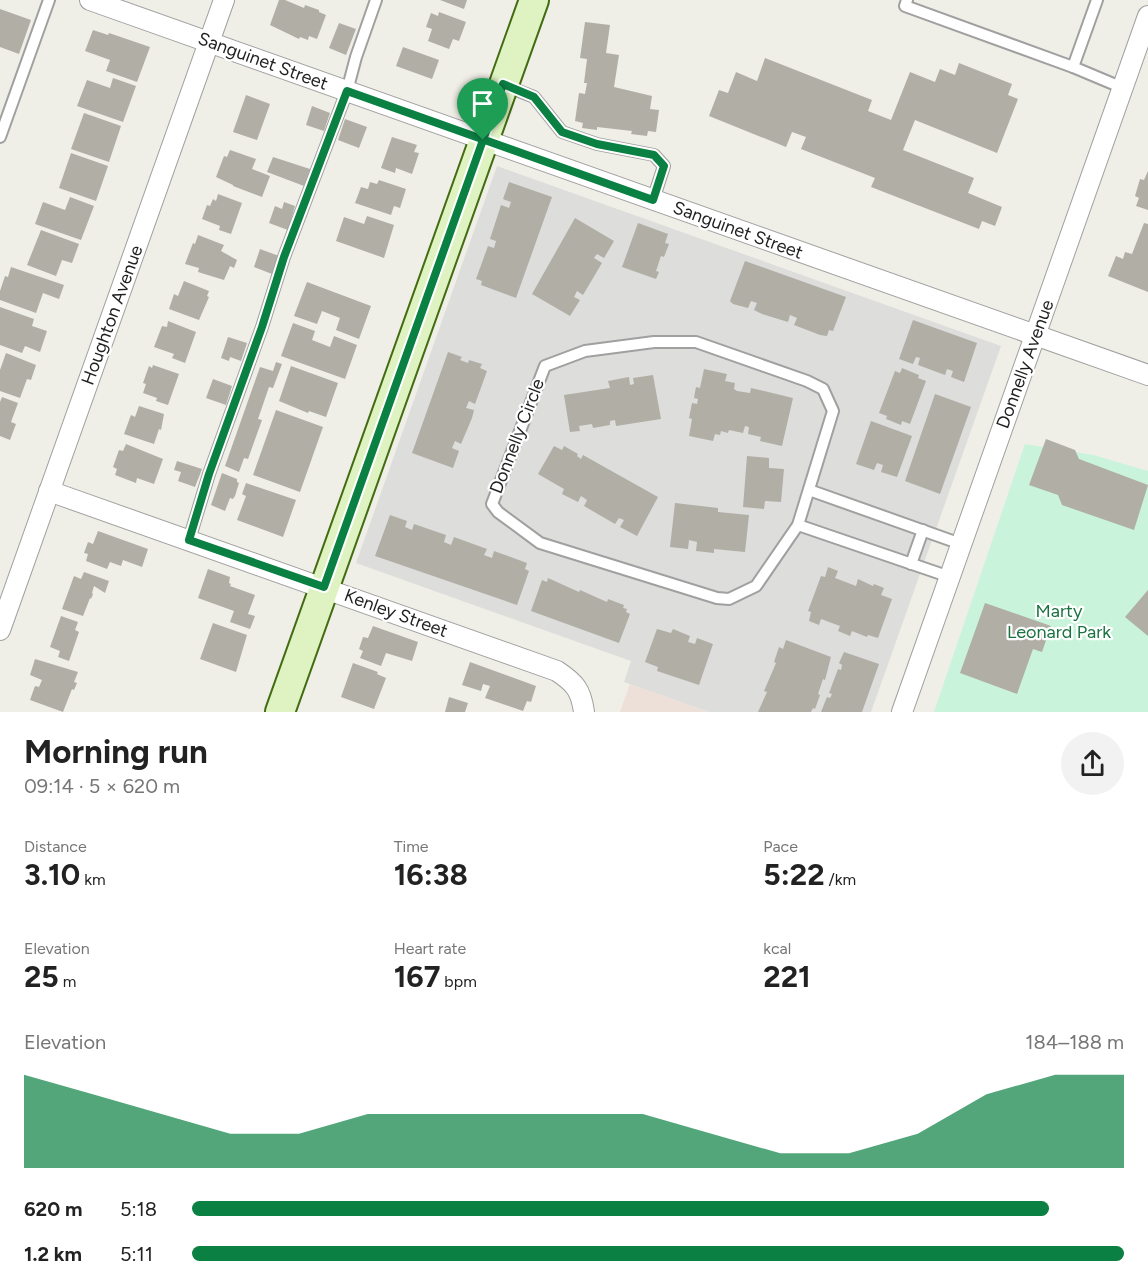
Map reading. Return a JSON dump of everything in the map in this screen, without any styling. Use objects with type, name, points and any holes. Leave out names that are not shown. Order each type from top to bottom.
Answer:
[{"type":"street","name":"Sanguinet Street","points":[[90,0],[1148,375]]},
{"type":"street","name":"Houghton Avenue","points":[[0,630],[224,0]]},
{"type":"street","points":[[280,712],[534,0]]},
{"type":"street","name":"Donnelly Avenue","points":[[902,712],[1148,16]]},
{"type":"street","name":"Kenley Street","points":[[49,491],[557,671],[570,679],[580,692],[584,712]]},
{"type":"lane","points":[[0,137],[49,0]]},
{"type":"lane","points":[[189,540],[209,474],[262,327],[284,257],[347,91],[376,0]]},
{"type":"lane","points":[[907,0],[905,6],[1123,88]]},
{"type":"lane","points":[[1073,68],[1096,0]]},
{"type":"lane","points":[[503,84],[534,97],[562,132],[597,144],[654,155],[664,166],[653,200]]},
{"type":"lane","name":"Donnelly Circle","points":[[654,342],[696,342],[807,381],[823,389],[833,411],[809,490],[798,525],[756,586],[729,599],[717,598],[540,543],[498,512],[492,504],[545,366],[585,351],[654,342]]},
{"type":"lane","points":[[809,490],[962,544]]},
{"type":"lane","points":[[798,525],[950,577]]},
{"type":"lane","points":[[911,564],[923,530]]},
{"type":"shaded area","points":[[497,166],[1001,346],[871,712],[709,712],[624,682],[631,661],[356,563]]},
{"type":"shaded area","points":[[630,684],[709,712],[620,712]]},
{"type":"green space","name":"Marty Leonard Park","points":[[1025,444],[1093,455],[1148,471],[1148,712],[934,712]]},
{"type":"building","points":[[279,0],[285,0],[304,8],[305,5],[326,15],[317,39],[309,36],[308,40],[300,37],[299,39],[270,25]]},
{"type":"building","points":[[440,0],[467,0],[464,9]]},
{"type":"building","points":[[0,9],[31,20],[19,54],[0,47]]},
{"type":"building","points":[[439,12],[466,22],[459,41],[453,39],[449,49],[428,41],[432,29],[426,27],[431,13],[438,16]]},
{"type":"building","points":[[585,22],[610,25],[606,53],[619,55],[614,87],[652,96],[650,109],[659,110],[656,132],[648,131],[647,136],[631,134],[632,131],[597,127],[597,130],[582,128],[583,123],[575,121],[579,93],[585,94],[587,83],[584,83],[587,59],[580,58]]},
{"type":"building","points":[[339,23],[356,29],[346,55],[329,48]]},
{"type":"building","points":[[93,30],[150,47],[137,82],[106,71],[110,60],[85,51]]},
{"type":"building","points":[[403,47],[439,60],[432,79],[396,66]]},
{"type":"building","points":[[765,58],[872,100],[868,111],[891,120],[910,72],[935,82],[940,69],[955,75],[959,63],[1012,84],[1008,95],[1018,99],[997,153],[915,120],[903,150],[974,178],[968,193],[1002,207],[995,226],[982,221],[979,229],[871,187],[875,178],[801,149],[806,137],[792,132],[786,147],[709,116],[719,90],[728,93],[736,72],[757,81]]},
{"type":"building","points":[[113,78],[136,86],[123,122],[77,106],[87,80],[110,88]]},
{"type":"building","points":[[246,95],[270,104],[257,140],[233,132]]},
{"type":"building","points":[[312,106],[330,113],[324,131],[306,125]]},
{"type":"building","points":[[84,113],[121,126],[109,162],[71,149]]},
{"type":"building","points":[[345,119],[367,127],[359,148],[338,140]]},
{"type":"building","points":[[392,137],[417,145],[414,152],[419,153],[412,174],[396,168],[395,173],[381,168]]},
{"type":"building","points":[[230,150],[256,159],[252,169],[270,176],[262,197],[216,177],[224,156],[227,157]]},
{"type":"building","points":[[71,153],[108,166],[96,201],[59,188]]},
{"type":"building","points":[[273,157],[310,169],[304,186],[267,172]]},
{"type":"building","points":[[1148,171],[1148,210],[1136,206],[1139,198],[1135,196],[1140,179],[1144,180]]},
{"type":"building","points":[[379,180],[406,189],[400,208],[394,206],[391,215],[355,203],[361,187],[368,189],[370,182],[377,184]]},
{"type":"building","points":[[509,182],[552,197],[516,298],[481,285],[482,281],[476,279],[488,246],[494,248],[496,241],[490,239],[501,205],[509,208],[511,202],[503,199]]},
{"type":"building","points":[[218,194],[242,203],[231,234],[219,230],[220,226],[202,219],[207,205],[210,206],[213,199],[216,201]]},
{"type":"building","points":[[70,197],[94,206],[81,240],[35,224],[43,202],[65,210]]},
{"type":"building","points":[[284,202],[295,206],[288,230],[269,223],[275,206],[282,209]]},
{"type":"building","points":[[367,216],[394,225],[384,258],[336,241],[344,217],[364,224]]},
{"type":"building","points":[[575,218],[614,241],[604,258],[597,254],[594,258],[602,263],[583,295],[577,291],[574,297],[580,300],[570,316],[532,294]]},
{"type":"building","points":[[638,223],[668,234],[665,243],[669,244],[664,257],[661,256],[656,279],[622,267]]},
{"type":"building","points":[[1144,223],[1148,224],[1148,292],[1108,276],[1116,256],[1123,259],[1125,252],[1132,254]]},
{"type":"building","points":[[41,230],[79,244],[72,263],[62,260],[56,276],[27,265]]},
{"type":"building","points":[[198,235],[224,245],[221,251],[237,260],[234,268],[230,266],[224,280],[198,272],[199,268],[185,264]]},
{"type":"building","points":[[260,249],[279,256],[272,274],[254,267]]},
{"type":"building","points":[[745,261],[846,297],[833,331],[829,330],[827,336],[820,335],[794,325],[797,318],[790,315],[788,322],[762,314],[754,310],[757,303],[751,301],[748,308],[733,304],[730,301]]},
{"type":"building","points":[[11,267],[64,285],[59,299],[43,293],[36,313],[0,300],[0,291],[5,276],[8,277]]},
{"type":"building","points":[[184,281],[209,291],[207,296],[209,297],[199,320],[169,309],[174,294],[178,296]]},
{"type":"building","points":[[307,282],[371,306],[359,339],[336,330],[340,318],[322,311],[317,324],[294,316]]},
{"type":"building","points":[[0,307],[34,319],[32,326],[47,331],[40,352],[25,346],[22,353],[0,345]]},
{"type":"building","points":[[913,320],[977,343],[964,382],[951,377],[953,371],[947,369],[945,375],[918,365],[920,358],[916,357],[913,364],[899,359]]},
{"type":"building","points":[[168,321],[196,332],[185,363],[172,358],[174,354],[154,347],[162,326],[167,327]]},
{"type":"building","points":[[293,323],[315,331],[312,340],[330,347],[334,336],[357,345],[345,379],[281,356]]},
{"type":"building","points":[[228,337],[247,343],[241,361],[230,357],[229,361],[221,358]]},
{"type":"building","points":[[448,352],[462,357],[460,360],[468,363],[469,360],[482,364],[480,368],[487,371],[475,404],[469,401],[466,408],[474,410],[461,444],[455,441],[452,448],[459,451],[453,468],[412,453]]},
{"type":"building","points":[[6,353],[36,365],[31,380],[27,379],[20,398],[0,391],[0,370]]},
{"type":"building","points":[[276,362],[282,364],[273,388],[269,387],[258,419],[262,420],[248,459],[244,458],[239,472],[225,466],[260,367],[273,371]]},
{"type":"building","points":[[153,365],[179,374],[168,405],[143,393],[146,384],[143,383],[149,366],[152,368]]},
{"type":"building","points":[[291,366],[338,383],[326,417],[309,411],[308,413],[279,401]]},
{"type":"building","points":[[902,368],[919,375],[918,378],[926,381],[910,424],[902,421],[901,425],[886,419],[887,416],[879,413],[895,371],[900,373]]},
{"type":"building","points":[[704,369],[727,374],[725,381],[735,383],[734,389],[737,391],[750,393],[751,388],[793,398],[782,446],[760,441],[761,437],[748,434],[749,427],[745,426],[743,433],[721,431],[720,435],[715,434],[713,441],[689,436],[692,403],[697,404],[698,399],[694,398],[696,387],[700,388]]},
{"type":"building","points":[[653,375],[661,419],[616,426],[615,420],[610,421],[610,425],[593,428],[592,424],[579,426],[580,431],[570,432],[564,395],[610,388],[608,381],[629,377],[630,385],[634,384],[633,378]]},
{"type":"building","points":[[213,379],[232,386],[226,405],[206,398]]},
{"type":"building","points":[[935,394],[971,407],[940,494],[905,481]]},
{"type":"building","points":[[2,397],[18,403],[11,422],[16,424],[10,440],[0,436]]},
{"type":"building","points":[[139,406],[164,414],[161,430],[159,429],[154,444],[124,434],[131,415],[135,417]]},
{"type":"building","points":[[276,410],[323,427],[300,492],[253,475]]},
{"type":"building","points":[[871,421],[912,436],[897,477],[881,472],[883,465],[877,463],[874,470],[856,464]]},
{"type":"building","points":[[1046,439],[1075,450],[1079,459],[1148,485],[1134,530],[1062,505],[1058,495],[1029,485]]},
{"type":"building","points":[[126,444],[163,459],[154,484],[137,478],[136,483],[115,475],[117,469],[113,467],[119,450],[123,451]]},
{"type":"building","points":[[554,446],[562,450],[564,446],[578,454],[577,456],[581,459],[583,455],[658,497],[637,536],[620,527],[624,520],[619,518],[615,524],[584,506],[587,500],[581,496],[578,502],[562,494],[564,489],[538,474]]},
{"type":"building","points":[[747,456],[769,458],[769,468],[784,469],[781,502],[765,501],[764,509],[743,507]]},
{"type":"building","points":[[177,461],[202,469],[195,487],[178,481],[181,472],[174,470]]},
{"type":"building","points":[[222,473],[237,479],[239,483],[235,496],[233,499],[230,498],[225,511],[211,505]]},
{"type":"building","points":[[246,483],[296,500],[283,537],[237,520],[246,496],[242,494]]},
{"type":"building","points":[[675,503],[718,508],[718,512],[749,515],[745,552],[714,549],[714,553],[696,551],[697,542],[689,540],[688,549],[670,547]]},
{"type":"building","points":[[390,515],[407,521],[405,527],[412,530],[414,524],[446,535],[444,542],[451,545],[454,537],[487,549],[484,555],[492,558],[494,551],[527,563],[525,569],[529,571],[517,605],[375,556]]},
{"type":"building","points":[[98,531],[148,549],[142,567],[123,560],[121,566],[110,562],[107,569],[86,561],[88,554],[84,553],[88,542],[93,544]]},
{"type":"building","points":[[828,567],[838,571],[835,578],[856,586],[858,579],[873,586],[874,584],[884,588],[881,595],[892,599],[878,638],[868,635],[867,637],[852,631],[850,636],[838,631],[840,626],[821,619],[819,625],[809,621],[811,612],[808,611],[821,576],[825,577]]},
{"type":"building","points":[[208,569],[230,577],[230,586],[255,595],[248,614],[255,616],[250,629],[230,622],[234,611],[198,598]]},
{"type":"building","points":[[84,572],[109,581],[105,593],[94,586],[93,594],[83,616],[62,609],[74,576],[81,579]]},
{"type":"building","points":[[548,578],[607,602],[608,599],[624,605],[623,608],[627,609],[626,612],[630,614],[619,643],[531,611],[542,580],[547,582]]},
{"type":"building","points":[[1148,590],[1148,636],[1125,617]]},
{"type":"building","points":[[985,603],[1051,626],[1042,652],[1033,649],[1017,694],[960,673]]},
{"type":"building","points":[[61,616],[78,622],[75,630],[79,632],[69,661],[58,657],[60,651],[50,647]]},
{"type":"building","points":[[213,623],[247,635],[236,672],[200,659]]},
{"type":"building","points":[[373,626],[418,642],[412,661],[386,653],[381,666],[360,658],[363,651],[359,649],[363,637],[368,638]]},
{"type":"building","points":[[657,629],[671,633],[673,629],[690,636],[688,642],[695,644],[697,638],[713,644],[699,685],[657,671],[658,667],[645,662]]},
{"type":"building","points":[[786,640],[831,657],[815,709],[813,708],[811,712],[758,712],[767,692],[764,691],[776,663],[774,662],[779,647],[783,649]]},
{"type":"building","points":[[844,652],[879,664],[862,712],[821,712],[827,697],[830,698],[832,694],[829,693],[838,669],[841,670],[842,665],[839,663]]},
{"type":"building","points":[[35,659],[78,672],[74,682],[77,683],[74,690],[72,689],[63,712],[30,700],[35,686],[39,687],[42,680],[30,675]]},
{"type":"building","points":[[470,662],[536,686],[531,702],[527,701],[523,711],[485,698],[490,686],[483,684],[481,691],[462,685]]},
{"type":"building","points":[[353,663],[378,672],[377,674],[386,678],[374,709],[341,697]]},
{"type":"building","points":[[449,697],[468,703],[465,712],[445,712]]},
{"type":"route","points":[[483,140],[324,587],[189,540],[209,474],[262,327],[284,257],[347,91],[415,116],[483,140],[596,180],[653,200],[664,166],[654,155],[597,144],[562,132],[534,97],[503,84],[483,140]]}]
